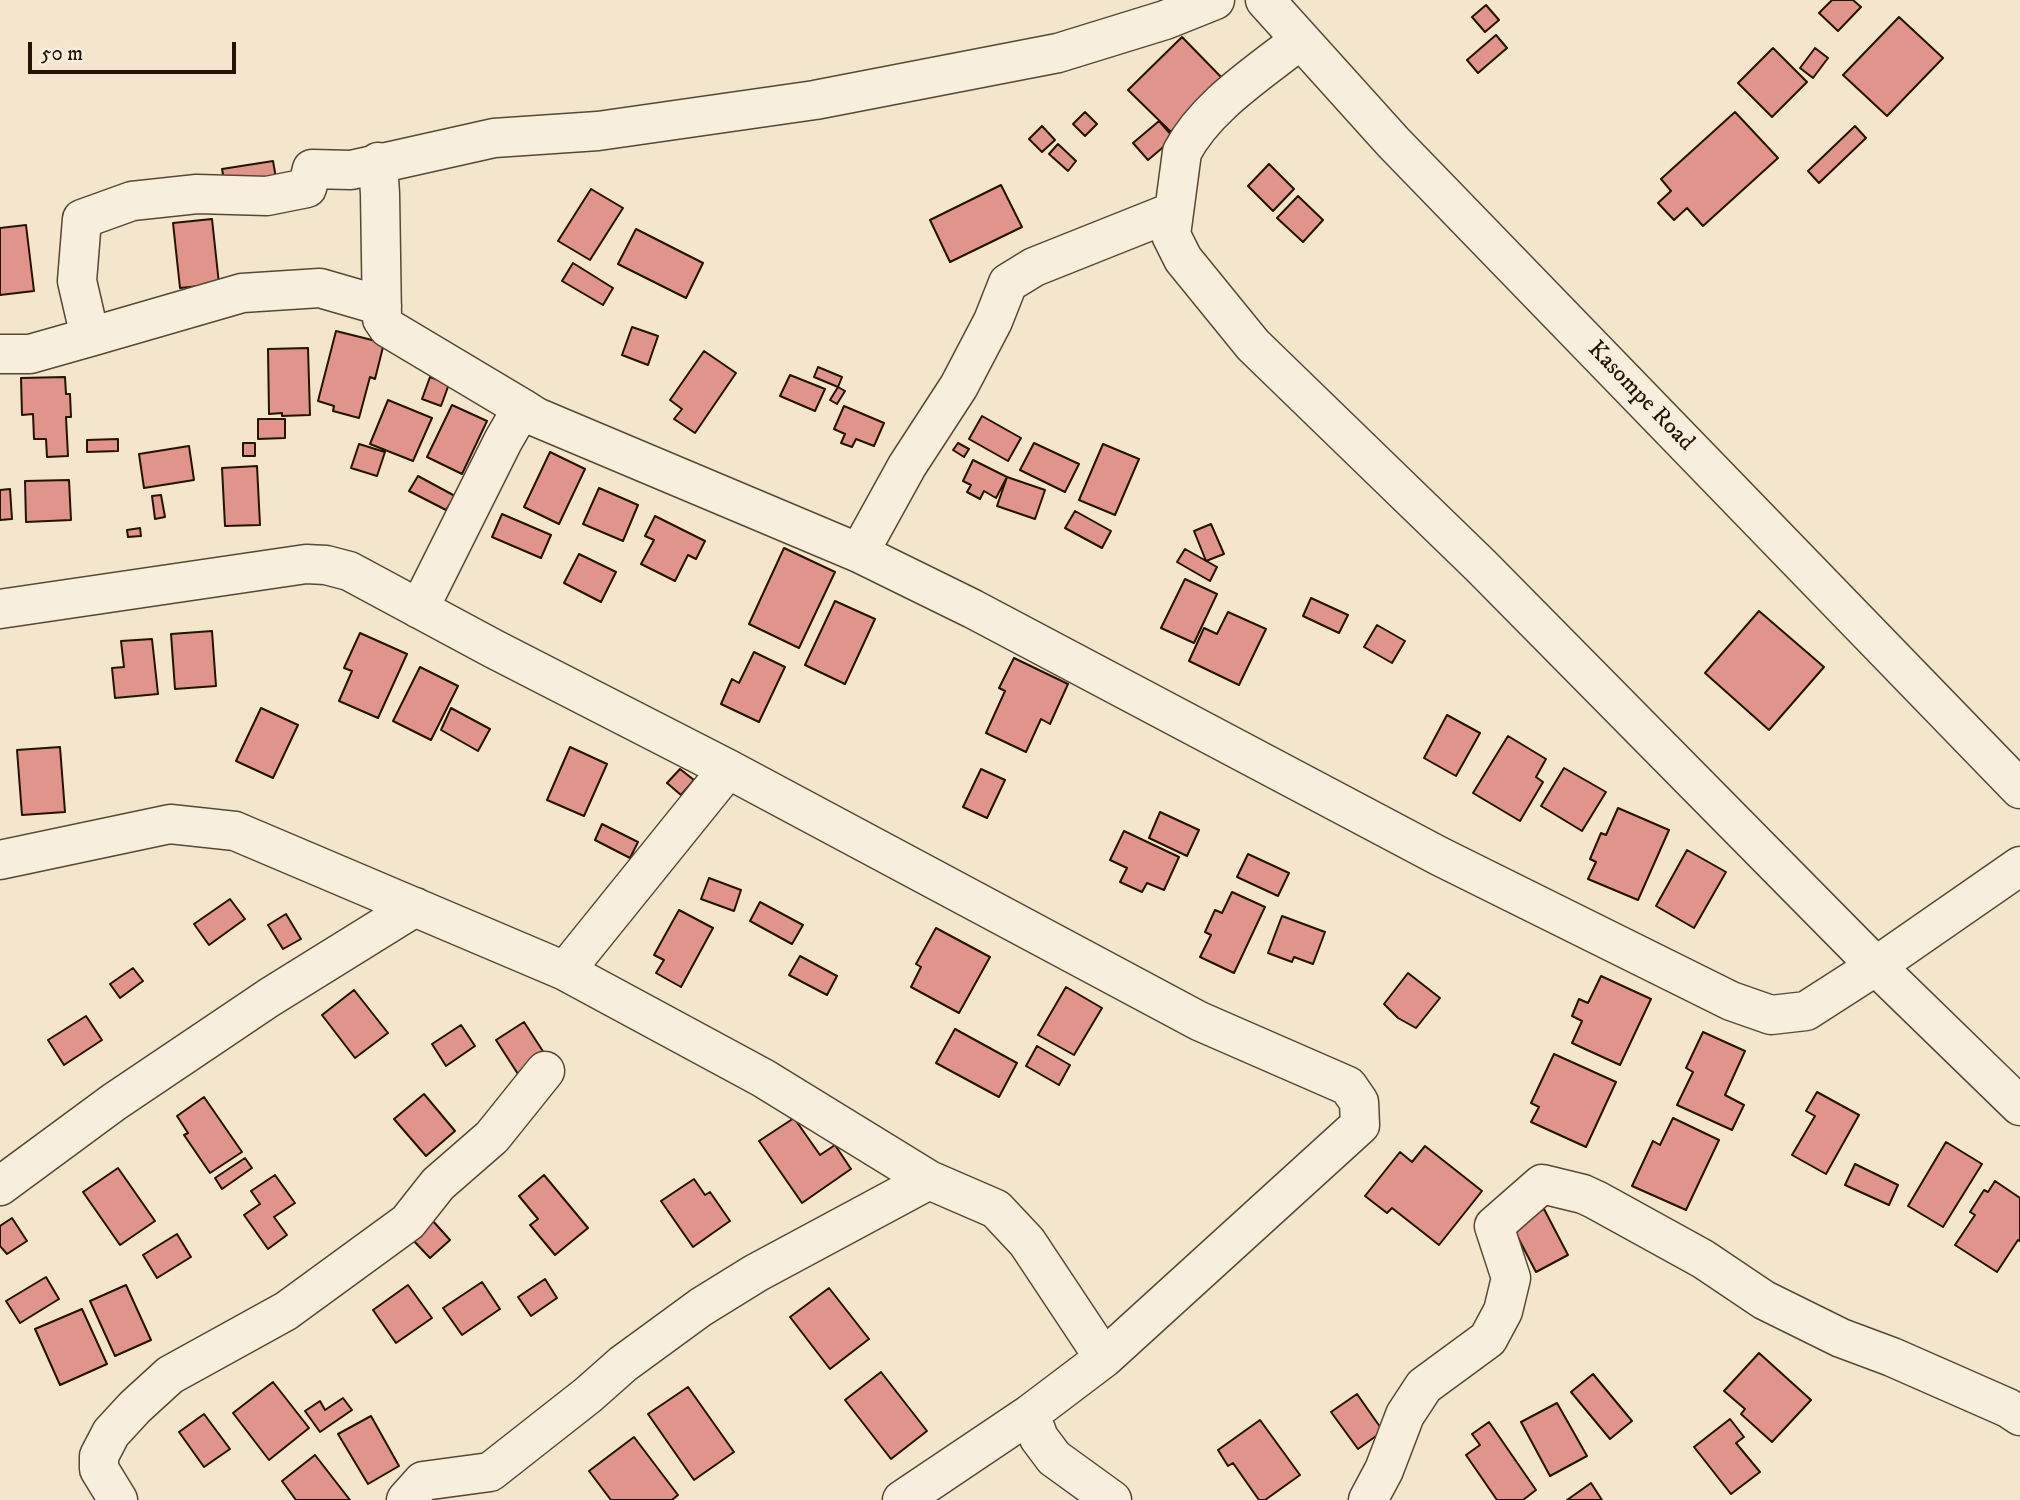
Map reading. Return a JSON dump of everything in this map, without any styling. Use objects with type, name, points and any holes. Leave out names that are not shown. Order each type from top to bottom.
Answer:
[{"type":"street","points":[[90,337],[77,281],[82,219],[132,201],[197,194],[267,196],[307,188],[312,169],[351,170],[494,138],[598,131],[815,100],[1058,53],[1165,20],[1215,0]]},
{"type":"street","name":"Kasompe Road","points":[[1265,0],[1393,142],[2020,789]]},
{"type":"street","points":[[1300,40],[1217,107],[1182,152],[1171,235],[1183,259],[1253,345],[1481,566],[1876,966],[2020,1106]]},
{"type":"street","points":[[378,162],[382,319],[388,328],[536,417],[859,553],[985,615],[1439,856],[1731,1001],[1771,1016],[1807,1011],[2020,866]]},
{"type":"street","points":[[859,553],[907,466],[959,386],[993,321],[1008,283],[1034,267],[1172,212]]},
{"type":"street","points":[[0,354],[30,354],[242,293],[320,288],[382,306]]},
{"type":"street","points":[[419,609],[522,408]]},
{"type":"street","points":[[0,609],[306,564],[326,565],[349,571],[728,769],[1199,1021],[1348,1086],[1359,1102],[1360,1125],[1104,1358],[1030,1414],[902,1500]]},
{"type":"street","points":[[565,971],[728,769]]},
{"type":"street","points":[[0,860],[170,824],[235,831],[565,971],[763,1078],[929,1180],[996,1209],[1027,1242],[1104,1358]]},
{"type":"street","points":[[0,1186],[114,1102],[270,997],[415,908]]},
{"type":"street","points":[[118,1500],[99,1469],[99,1456],[111,1433],[135,1407],[170,1374],[286,1311],[408,1222],[438,1184],[492,1137],[545,1071]]},
{"type":"street","points":[[406,1500],[423,1481],[490,1472],[588,1395],[622,1364],[701,1307],[756,1273],[929,1180]]},
{"type":"street","points":[[1368,1500],[1384,1470],[1405,1415],[1424,1385],[1488,1339],[1503,1311],[1511,1278],[1493,1226],[1542,1184],[1597,1200],[1703,1259],[1765,1300],[1841,1338],[1892,1357],[2020,1416]]},
{"type":"street","points":[[1030,1414],[1039,1438],[1054,1458],[1112,1500]]},
{"type":"building","points":[[1832,0],[1853,0],[1861,7],[1838,31],[1819,13]]},
{"type":"building","points":[[1486,5],[1499,20],[1485,32],[1472,17]]},
{"type":"building","points":[[1899,17],[1943,58],[1887,116],[1843,75]]},
{"type":"building","points":[[1496,35],[1507,48],[1478,73],[1467,60]]},
{"type":"building","points":[[1182,37],[1224,80],[1171,132],[1128,90]]},
{"type":"building","points":[[1773,48],[1807,82],[1772,117],[1738,83]]},
{"type":"building","points":[[1815,48],[1828,58],[1813,78],[1800,68]]},
{"type":"building","points":[[1085,112],[1097,124],[1085,136],[1073,124]]},
{"type":"building","points":[[1735,112],[1778,158],[1703,226],[1687,208],[1674,220],[1658,203],[1671,191],[1661,179]]},
{"type":"building","points":[[1159,121],[1174,138],[1148,160],[1133,143]]},
{"type":"building","points":[[1042,126],[1055,140],[1042,152],[1029,139]]},
{"type":"building","points":[[1855,126],[1866,138],[1819,183],[1808,171]]},
{"type":"building","points":[[1058,144],[1076,161],[1068,171],[1049,154]]},
{"type":"building","points":[[273,161],[277,184],[226,191],[222,169]]},
{"type":"building","points":[[1269,164],[1294,189],[1273,211],[1248,186]]},
{"type":"building","points":[[1001,185],[1022,227],[950,262],[930,220]]},
{"type":"building","points":[[591,189],[623,208],[590,260],[558,241]]},
{"type":"building","points":[[1298,196],[1323,220],[1303,242],[1277,218]]},
{"type":"building","points":[[212,219],[219,284],[180,288],[173,223]]},
{"type":"building","points":[[26,225],[34,291],[0,295],[0,228]]},
{"type":"building","points":[[636,229],[703,263],[686,298],[618,264]]},
{"type":"building","points":[[573,263],[613,288],[603,305],[562,281]]},
{"type":"building","points":[[632,327],[658,336],[648,365],[622,355]]},
{"type":"building","points":[[336,331],[384,343],[375,379],[370,377],[359,418],[333,411],[334,406],[318,401]]},
{"type":"building","points":[[308,348],[310,415],[269,414],[268,349]]},
{"type":"building","points":[[704,351],[736,373],[695,433],[674,419],[682,409],[670,400]]},
{"type":"building","points":[[818,367],[842,377],[838,387],[814,377]]},
{"type":"building","points":[[790,375],[825,389],[815,411],[780,396]]},
{"type":"building","points":[[65,377],[66,394],[70,394],[71,417],[66,417],[68,456],[47,457],[46,439],[34,439],[33,414],[22,415],[21,378]]},
{"type":"building","points":[[430,377],[449,384],[441,406],[422,399]]},
{"type":"building","points":[[838,387],[845,391],[837,404],[830,400]]},
{"type":"building","points":[[388,400],[432,418],[413,461],[370,444]]},
{"type":"building","points":[[452,405],[487,421],[462,474],[427,457]]},
{"type":"building","points":[[844,406],[884,423],[874,446],[856,439],[852,447],[841,443],[845,434],[834,429]]},
{"type":"building","points":[[982,416],[1021,438],[1008,461],[969,439]]},
{"type":"building","points":[[258,419],[285,419],[285,438],[258,439]]},
{"type":"building","points":[[118,439],[118,451],[87,452],[87,440]]},
{"type":"building","points":[[243,443],[255,443],[255,456],[243,456]]},
{"type":"building","points":[[958,443],[969,449],[964,457],[953,450]]},
{"type":"building","points":[[1034,443],[1079,464],[1065,492],[1020,470]]},
{"type":"building","points":[[359,444],[385,452],[377,476],[351,468]]},
{"type":"building","points":[[1103,444],[1139,459],[1115,515],[1079,500]]},
{"type":"building","points":[[189,446],[194,480],[144,488],[139,454]]},
{"type":"building","points":[[550,452],[585,469],[559,524],[524,507]]},
{"type":"building","points":[[973,460],[1007,477],[996,498],[984,491],[980,499],[967,492],[971,485],[963,481]]},
{"type":"building","points":[[257,466],[260,525],[225,526],[222,468]]},
{"type":"building","points":[[418,476],[455,496],[446,510],[409,491]]},
{"type":"building","points":[[1007,477],[1045,490],[1035,519],[997,506]]},
{"type":"building","points":[[69,480],[71,520],[26,522],[25,481]]},
{"type":"building","points":[[599,488],[638,505],[623,541],[583,524]]},
{"type":"building","points":[[10,489],[12,519],[0,520],[0,490]]},
{"type":"building","points":[[161,495],[165,517],[155,519],[152,496]]},
{"type":"building","points":[[1075,511],[1111,531],[1102,548],[1065,528]]},
{"type":"building","points":[[502,514],[551,535],[541,558],[492,537]]},
{"type":"building","points":[[655,516],[705,541],[696,559],[688,555],[675,581],[641,564],[654,540],[645,536]]},
{"type":"building","points":[[1211,524],[1224,554],[1206,561],[1194,531]]},
{"type":"building","points":[[140,528],[141,536],[128,537],[127,530]]},
{"type":"building","points":[[784,548],[835,572],[799,648],[749,624]]},
{"type":"building","points":[[1185,549],[1217,567],[1210,581],[1177,562]]},
{"type":"building","points":[[579,554],[616,572],[601,602],[564,583]]},
{"type":"building","points":[[1185,579],[1217,594],[1194,643],[1161,628]]},
{"type":"building","points":[[1311,598],[1348,615],[1339,633],[1303,616]]},
{"type":"building","points":[[835,601],[875,619],[845,684],[805,665]]},
{"type":"building","points":[[1759,611],[1824,667],[1769,730],[1705,673]]},
{"type":"building","points":[[1228,612],[1266,629],[1239,685],[1189,661],[1204,628],[1217,634]]},
{"type":"building","points":[[1377,625],[1405,641],[1392,663],[1364,647]]},
{"type":"building","points":[[212,631],[216,686],[175,689],[171,634]]},
{"type":"building","points":[[360,633],[407,654],[378,718],[339,701],[352,671],[344,668]]},
{"type":"building","points":[[152,639],[158,694],[115,698],[112,668],[124,667],[121,641]]},
{"type":"building","points":[[754,652],[785,667],[759,722],[721,704],[732,679],[739,683]]},
{"type":"building","points":[[1014,658],[1068,684],[1050,724],[1041,719],[1026,752],[986,733],[1005,691],[999,688]]},
{"type":"building","points":[[420,667],[458,686],[431,740],[393,721]]},
{"type":"building","points":[[261,708],[298,725],[273,778],[236,761]]},
{"type":"building","points":[[451,708],[490,729],[478,751],[441,730]]},
{"type":"building","points":[[1447,715],[1480,733],[1456,776],[1424,758]]},
{"type":"building","points":[[1508,736],[1546,759],[1536,777],[1543,782],[1520,821],[1473,793]]},
{"type":"building","points":[[60,747],[65,812],[22,815],[17,750]]},
{"type":"building","points":[[570,747],[607,764],[584,816],[547,800]]},
{"type":"building","points":[[1564,768],[1606,792],[1582,831],[1541,806]]},
{"type":"building","points":[[680,769],[694,780],[681,795],[667,783]]},
{"type":"building","points":[[981,769],[1005,780],[987,818],[963,807]]},
{"type":"building","points":[[1618,808],[1669,830],[1638,900],[1588,879],[1596,862],[1590,859],[1601,833],[1606,835]]},
{"type":"building","points":[[1160,812],[1199,830],[1187,856],[1149,838]]},
{"type":"building","points":[[602,824],[638,842],[630,858],[595,840]]},
{"type":"building","points":[[1124,831],[1179,857],[1164,890],[1147,883],[1142,892],[1120,882],[1127,868],[1110,860]]},
{"type":"building","points":[[1687,850],[1726,872],[1694,928],[1656,906]]},
{"type":"building","points":[[1248,854],[1289,873],[1278,896],[1237,877]]},
{"type":"building","points":[[709,878],[741,890],[734,911],[701,899]]},
{"type":"building","points":[[1232,892],[1265,907],[1234,973],[1200,957],[1211,935],[1205,932],[1215,910],[1222,913]]},
{"type":"building","points":[[230,899],[245,919],[209,945],[194,924]]},
{"type":"building","points":[[760,902],[803,925],[792,944],[750,921]]},
{"type":"building","points":[[679,910],[713,928],[681,987],[656,973],[664,960],[654,955]]},
{"type":"building","points":[[286,914],[301,939],[283,949],[268,925]]},
{"type":"building","points":[[1282,916],[1325,932],[1313,964],[1294,957],[1292,962],[1268,953]]},
{"type":"building","points":[[936,928],[990,957],[959,1013],[911,987],[921,967],[916,964]]},
{"type":"building","points":[[800,956],[837,976],[827,995],[789,975]]},
{"type":"building","points":[[133,968],[143,981],[120,998],[110,984]]},
{"type":"building","points":[[1408,973],[1440,998],[1416,1028],[1398,1018],[1384,1004]]},
{"type":"building","points":[[1601,976],[1651,999],[1620,1065],[1572,1043],[1582,1021],[1572,1016],[1579,999],[1588,1003]]},
{"type":"building","points":[[1066,987],[1102,1008],[1074,1055],[1038,1035]]},
{"type":"building","points":[[354,990],[388,1033],[355,1058],[322,1015]]},
{"type":"building","points":[[86,1016],[102,1040],[64,1065],[48,1040]]},
{"type":"building","points":[[524,1022],[546,1056],[518,1074],[496,1040]]},
{"type":"building","points":[[461,1025],[475,1046],[446,1066],[432,1044]]},
{"type":"building","points":[[955,1029],[1017,1063],[999,1097],[936,1063]]},
{"type":"building","points":[[1703,1032],[1745,1051],[1725,1095],[1744,1105],[1732,1130],[1677,1105],[1693,1072],[1686,1068]]},
{"type":"building","points":[[1037,1046],[1070,1065],[1059,1085],[1026,1066]]},
{"type":"building","points":[[1554,1054],[1616,1082],[1586,1147],[1531,1122],[1539,1107],[1531,1103]]},
{"type":"building","points":[[1817,1092],[1859,1115],[1826,1174],[1792,1155],[1815,1116],[1806,1111]]},
{"type":"building","points":[[424,1094],[455,1131],[426,1156],[394,1119]]},
{"type":"building","points":[[204,1097],[242,1152],[210,1173],[184,1135],[188,1133],[177,1116]]},
{"type":"building","points":[[794,1118],[820,1155],[835,1145],[851,1169],[802,1203],[759,1141]]},
{"type":"building","points":[[1673,1118],[1719,1140],[1686,1210],[1632,1186],[1653,1141],[1660,1145]]},
{"type":"building","points":[[1946,1142],[1982,1164],[1943,1227],[1908,1206]]},
{"type":"building","points":[[1425,1146],[1482,1191],[1439,1245],[1392,1208],[1387,1213],[1365,1196],[1400,1152],[1412,1162]]},
{"type":"building","points":[[245,1158],[252,1168],[222,1189],[215,1178]]},
{"type":"building","points":[[1855,1164],[1898,1185],[1889,1205],[1845,1185]]},
{"type":"building","points":[[118,1168],[155,1221],[120,1245],[83,1192]]},
{"type":"building","points":[[275,1175],[295,1203],[274,1217],[287,1235],[268,1249],[244,1215],[260,1204],[251,1191]]},
{"type":"building","points":[[544,1175],[588,1228],[555,1255],[530,1225],[538,1219],[519,1196]]},
{"type":"building","points":[[694,1179],[705,1195],[710,1192],[730,1221],[693,1247],[661,1201]]},
{"type":"building","points":[[1995,1181],[2020,1198],[2020,1241],[2018,1240],[1997,1272],[1955,1245],[1975,1215],[1970,1212],[1984,1190],[1988,1192]]},
{"type":"building","points":[[1544,1209],[1568,1255],[1536,1272],[1512,1226]]},
{"type":"building","points":[[12,1218],[27,1241],[7,1254],[0,1246],[0,1226]]},
{"type":"building","points":[[432,1220],[450,1240],[430,1258],[411,1238]]},
{"type":"building","points":[[177,1234],[191,1257],[157,1278],[143,1255]]},
{"type":"building","points":[[46,1277],[59,1299],[20,1323],[6,1301]]},
{"type":"building","points":[[545,1279],[557,1298],[531,1316],[518,1297]]},
{"type":"building","points":[[482,1282],[500,1309],[462,1335],[443,1308]]},
{"type":"building","points":[[126,1285],[151,1340],[115,1356],[90,1301]]},
{"type":"building","points":[[408,1285],[432,1318],[396,1343],[373,1310]]},
{"type":"building","points":[[829,1288],[869,1339],[830,1369],[790,1317]]},
{"type":"building","points":[[82,1309],[107,1364],[60,1385],[35,1329]]},
{"type":"building","points":[[1759,1353],[1811,1400],[1772,1442],[1741,1414],[1745,1409],[1724,1391]]},
{"type":"building","points":[[881,1372],[927,1431],[891,1459],[845,1400]]},
{"type":"building","points":[[1593,1374],[1632,1421],[1610,1439],[1571,1392]]},
{"type":"building","points":[[273,1382],[309,1428],[269,1460],[233,1413]]},
{"type":"building","points":[[688,1387],[734,1452],[694,1480],[648,1414]]},
{"type":"building","points":[[1357,1394],[1383,1431],[1358,1449],[1331,1412]]},
{"type":"building","points":[[343,1398],[352,1410],[320,1432],[305,1411],[320,1401],[325,1410]]},
{"type":"building","points":[[1557,1403],[1587,1456],[1550,1476],[1521,1422]]},
{"type":"building","points":[[204,1414],[230,1449],[204,1467],[179,1432]]},
{"type":"building","points":[[371,1416],[399,1466],[368,1484],[338,1434]]},
{"type":"building","points":[[1730,1419],[1744,1437],[1736,1443],[1760,1472],[1731,1494],[1694,1447]]},
{"type":"building","points":[[1260,1420],[1300,1475],[1265,1500],[1259,1500],[1233,1463],[1228,1466],[1218,1450]]},
{"type":"building","points":[[1489,1422],[1536,1490],[1523,1500],[1497,1500],[1466,1455],[1480,1445],[1472,1434]]},
{"type":"building","points":[[634,1437],[678,1495],[672,1500],[611,1500],[589,1471]]},
{"type":"building","points":[[315,1455],[350,1500],[296,1500],[282,1481]]},
{"type":"building","points":[[1591,1483],[1602,1500],[1567,1500]]}]
